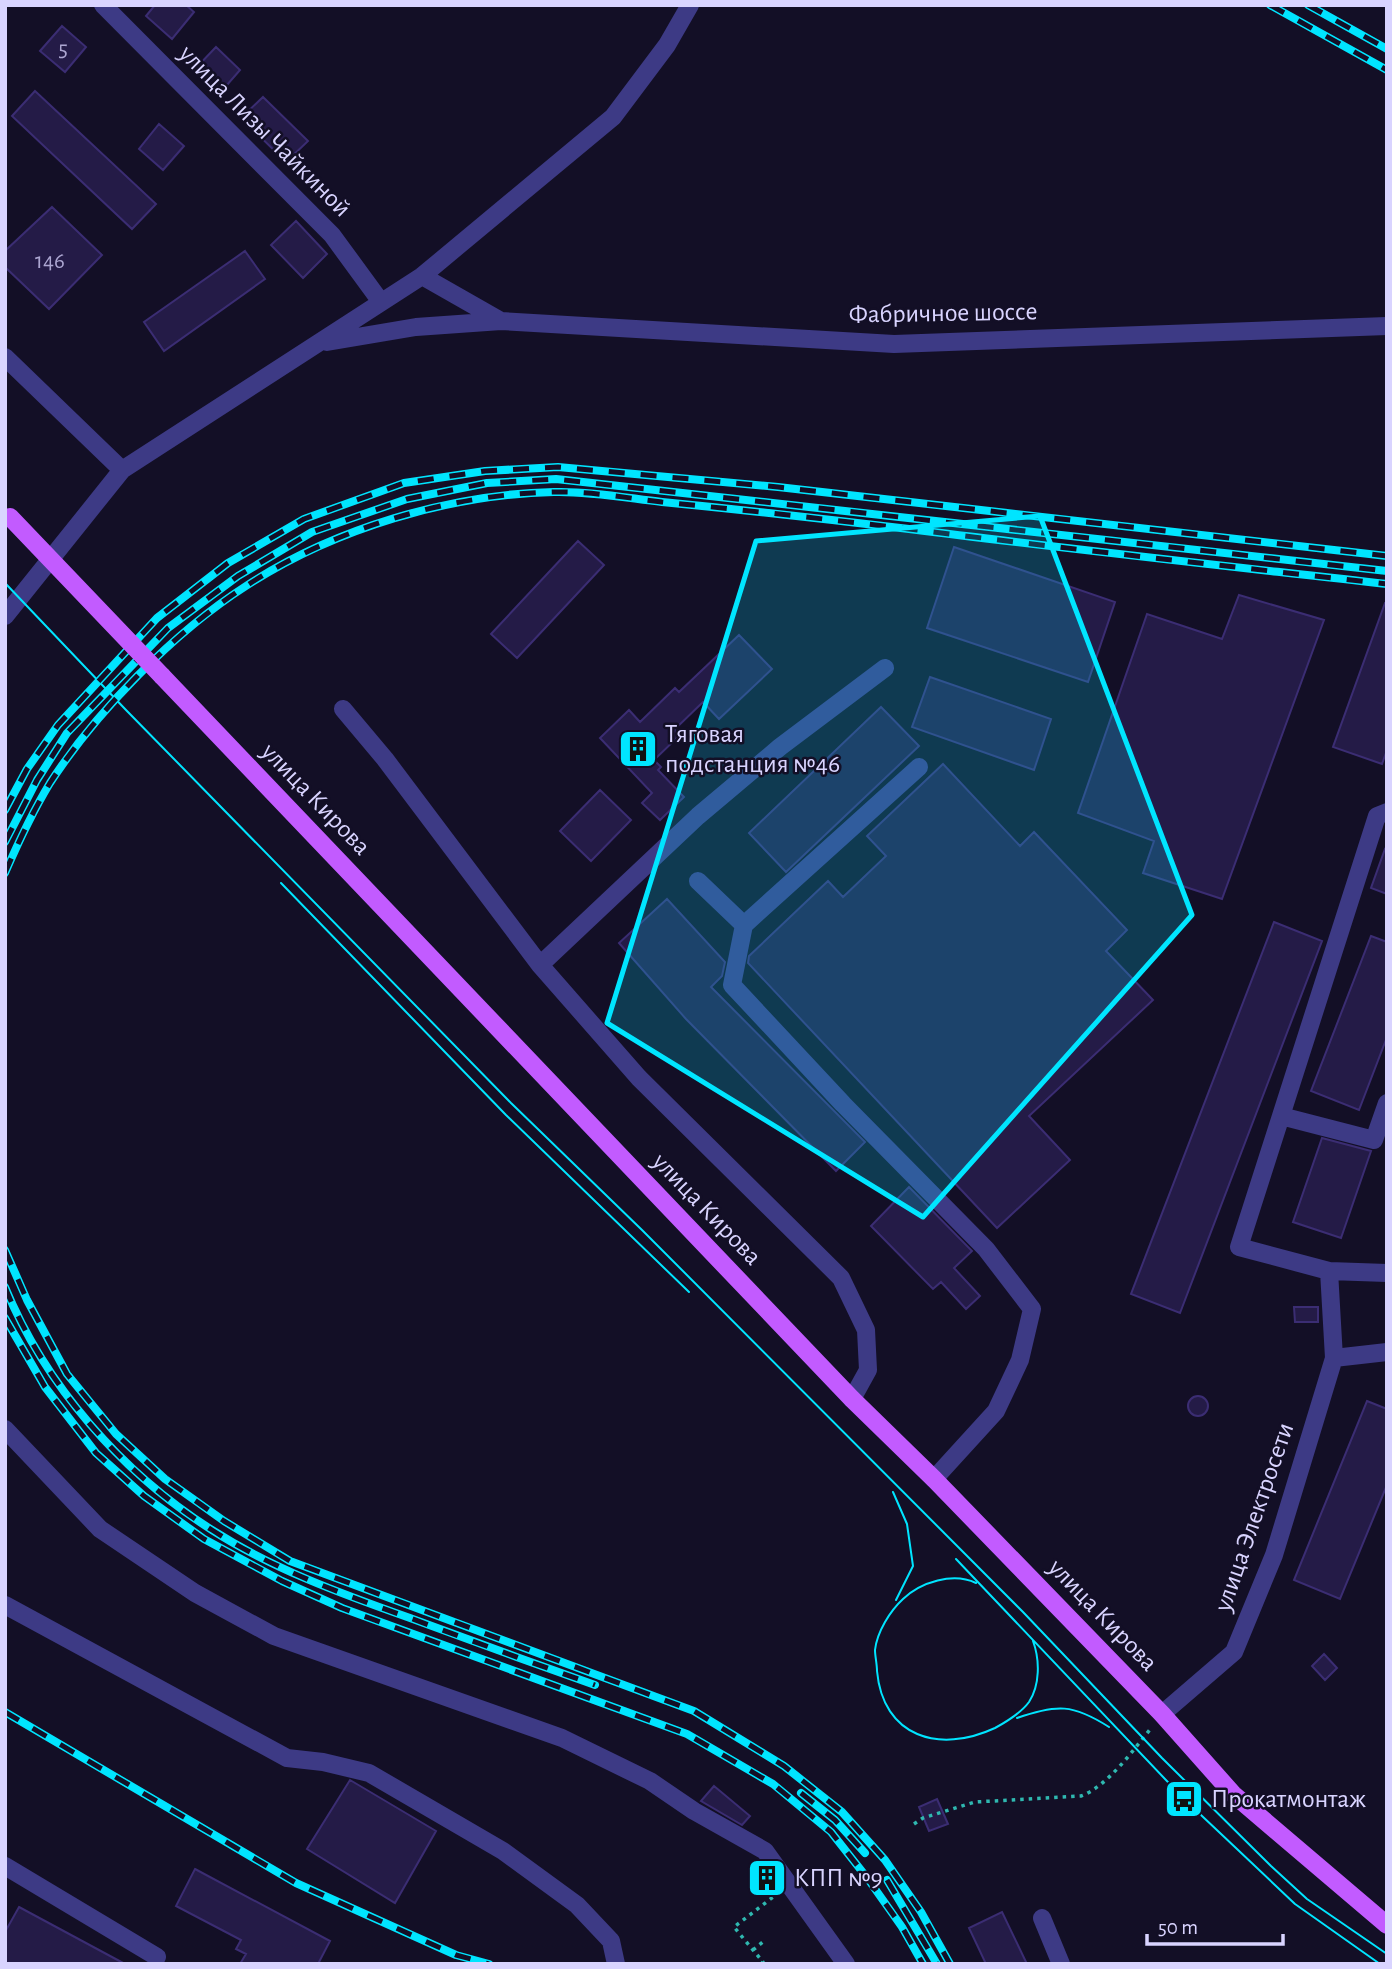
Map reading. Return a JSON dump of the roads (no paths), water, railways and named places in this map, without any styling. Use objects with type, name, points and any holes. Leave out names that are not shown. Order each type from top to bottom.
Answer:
[{"type":"main road","name":"улица Кирова","points":[[8,515],[852,1399],[934,1479],[1162,1714],[1233,1794],[1387,1925]]},
{"type":"street","name":"улица Лизы Чайкиной","points":[[103,5],[332,234],[381,302]]},
{"type":"street","points":[[5,616],[122,470],[422,276],[613,117],[667,45],[690,5]]},
{"type":"street","name":"Фабричное шоссе","points":[[422,276],[501,321]]},
{"type":"street","name":"Фабричное шоссе","points":[[322,343],[416,327],[501,321],[894,344],[1387,326]]},
{"type":"street","points":[[5,357],[122,470]]},
{"type":"street","points":[[540,965],[698,816],[780,747],[885,668]]},
{"type":"street","points":[[343,709],[385,759],[540,965],[639,1078],[841,1278],[866,1331],[868,1370],[852,1399]]},
{"type":"street","points":[[919,767],[744,925],[732,985],[843,1104],[986,1249],[1032,1308],[1020,1360],[996,1411],[934,1479]]},
{"type":"street","points":[[1385,1268],[1329,1271],[1239,1247],[1377,816],[1387,813]]},
{"type":"street","points":[[698,881],[744,925]]},
{"type":"street","points":[[1281,1116],[1374,1140],[1387,1103]]},
{"type":"street","points":[[1329,1271],[1334,1358],[1387,1352]]},
{"type":"street","name":"улица Электросети","points":[[1162,1714],[1234,1652],[1274,1555],[1334,1358]]},
{"type":"street","points":[[5,1429],[100,1529],[195,1594],[274,1636],[562,1738],[650,1781],[694,1811],[765,1851],[846,1964]]},
{"type":"street","points":[[5,1605],[287,1758],[323,1762],[369,1773],[432,1808],[503,1851],[577,1905],[611,1941],[616,1964]]},
{"type":"street","points":[[5,1866],[157,1956]]},
{"type":"street","points":[[1042,1919],[1061,1964]]},
{"type":"tram line","points":[[5,583],[511,1103],[642,1230],[1023,1612],[1162,1758],[1307,1899],[1387,1954]]},
{"type":"tram line","points":[[281,883],[506,1115],[689,1292]]},
{"type":"tram line","points":[[893,1492],[907,1524],[913,1566],[896,1600]]},
{"type":"tram line","points":[[956,1559],[1184,1799],[1295,1904],[1380,1964]]},
{"type":"tram line","points":[[976,1583],[957,1578],[928,1584],[903,1599],[885,1622],[875,1650],[877,1671],[881,1693],[890,1711],[902,1725],[917,1734],[935,1739],[954,1739],[974,1736],[1008,1720],[1026,1706],[1033,1695],[1038,1664],[1033,1641]]},
{"type":"tram line","points":[[1017,1718],[1043,1710],[1075,1710],[1109,1727]]},
{"type":"railway","points":[[1270,5],[1387,70]]},
{"type":"railway","points":[[1308,5],[1387,49]]},
{"type":"railway","points":[[5,810],[27,769],[58,725],[157,618],[228,563],[304,519],[404,483],[485,471],[558,467],[778,487],[1387,556]]},
{"type":"railway","points":[[5,842],[37,780],[67,733],[168,628],[238,576],[312,532],[407,499],[487,483],[556,479],[1387,571]]},
{"type":"railway","points":[[5,873],[50,783],[69,756],[138,675],[191,626],[246,586],[316,548],[394,518],[434,508],[514,494],[554,492],[608,495],[1387,584]]},
{"type":"railway","points":[[5,1250],[27,1300],[67,1374],[116,1434],[165,1479],[224,1521],[290,1561],[694,1711],[784,1766],[842,1812],[885,1860],[921,1912],[950,1964]]},
{"type":"railway","points":[[5,1287],[42,1358],[64,1392],[90,1424],[147,1482],[212,1530],[259,1557],[334,1590],[595,1685]]},
{"type":"railway","points":[[5,1318],[45,1387],[96,1453],[144,1496],[204,1539],[282,1581],[342,1608],[687,1734],[773,1784],[831,1832],[902,1927],[923,1964]]},
{"type":"railway","points":[[5,1712],[296,1883],[456,1955],[489,1964]]},
{"type":"railway","points":[[801,1793],[835,1820],[865,1853]]},
{"type":"railway","points":[[887,1880],[937,1964]]},
{"type":"place","name":"Тяговая подстанция №46","points":[[638,749]]},
{"type":"place","name":"Прокатмонтаж","points":[[1184,1799]]},
{"type":"place","name":"КПП №9","points":[[767,1878]]}]
